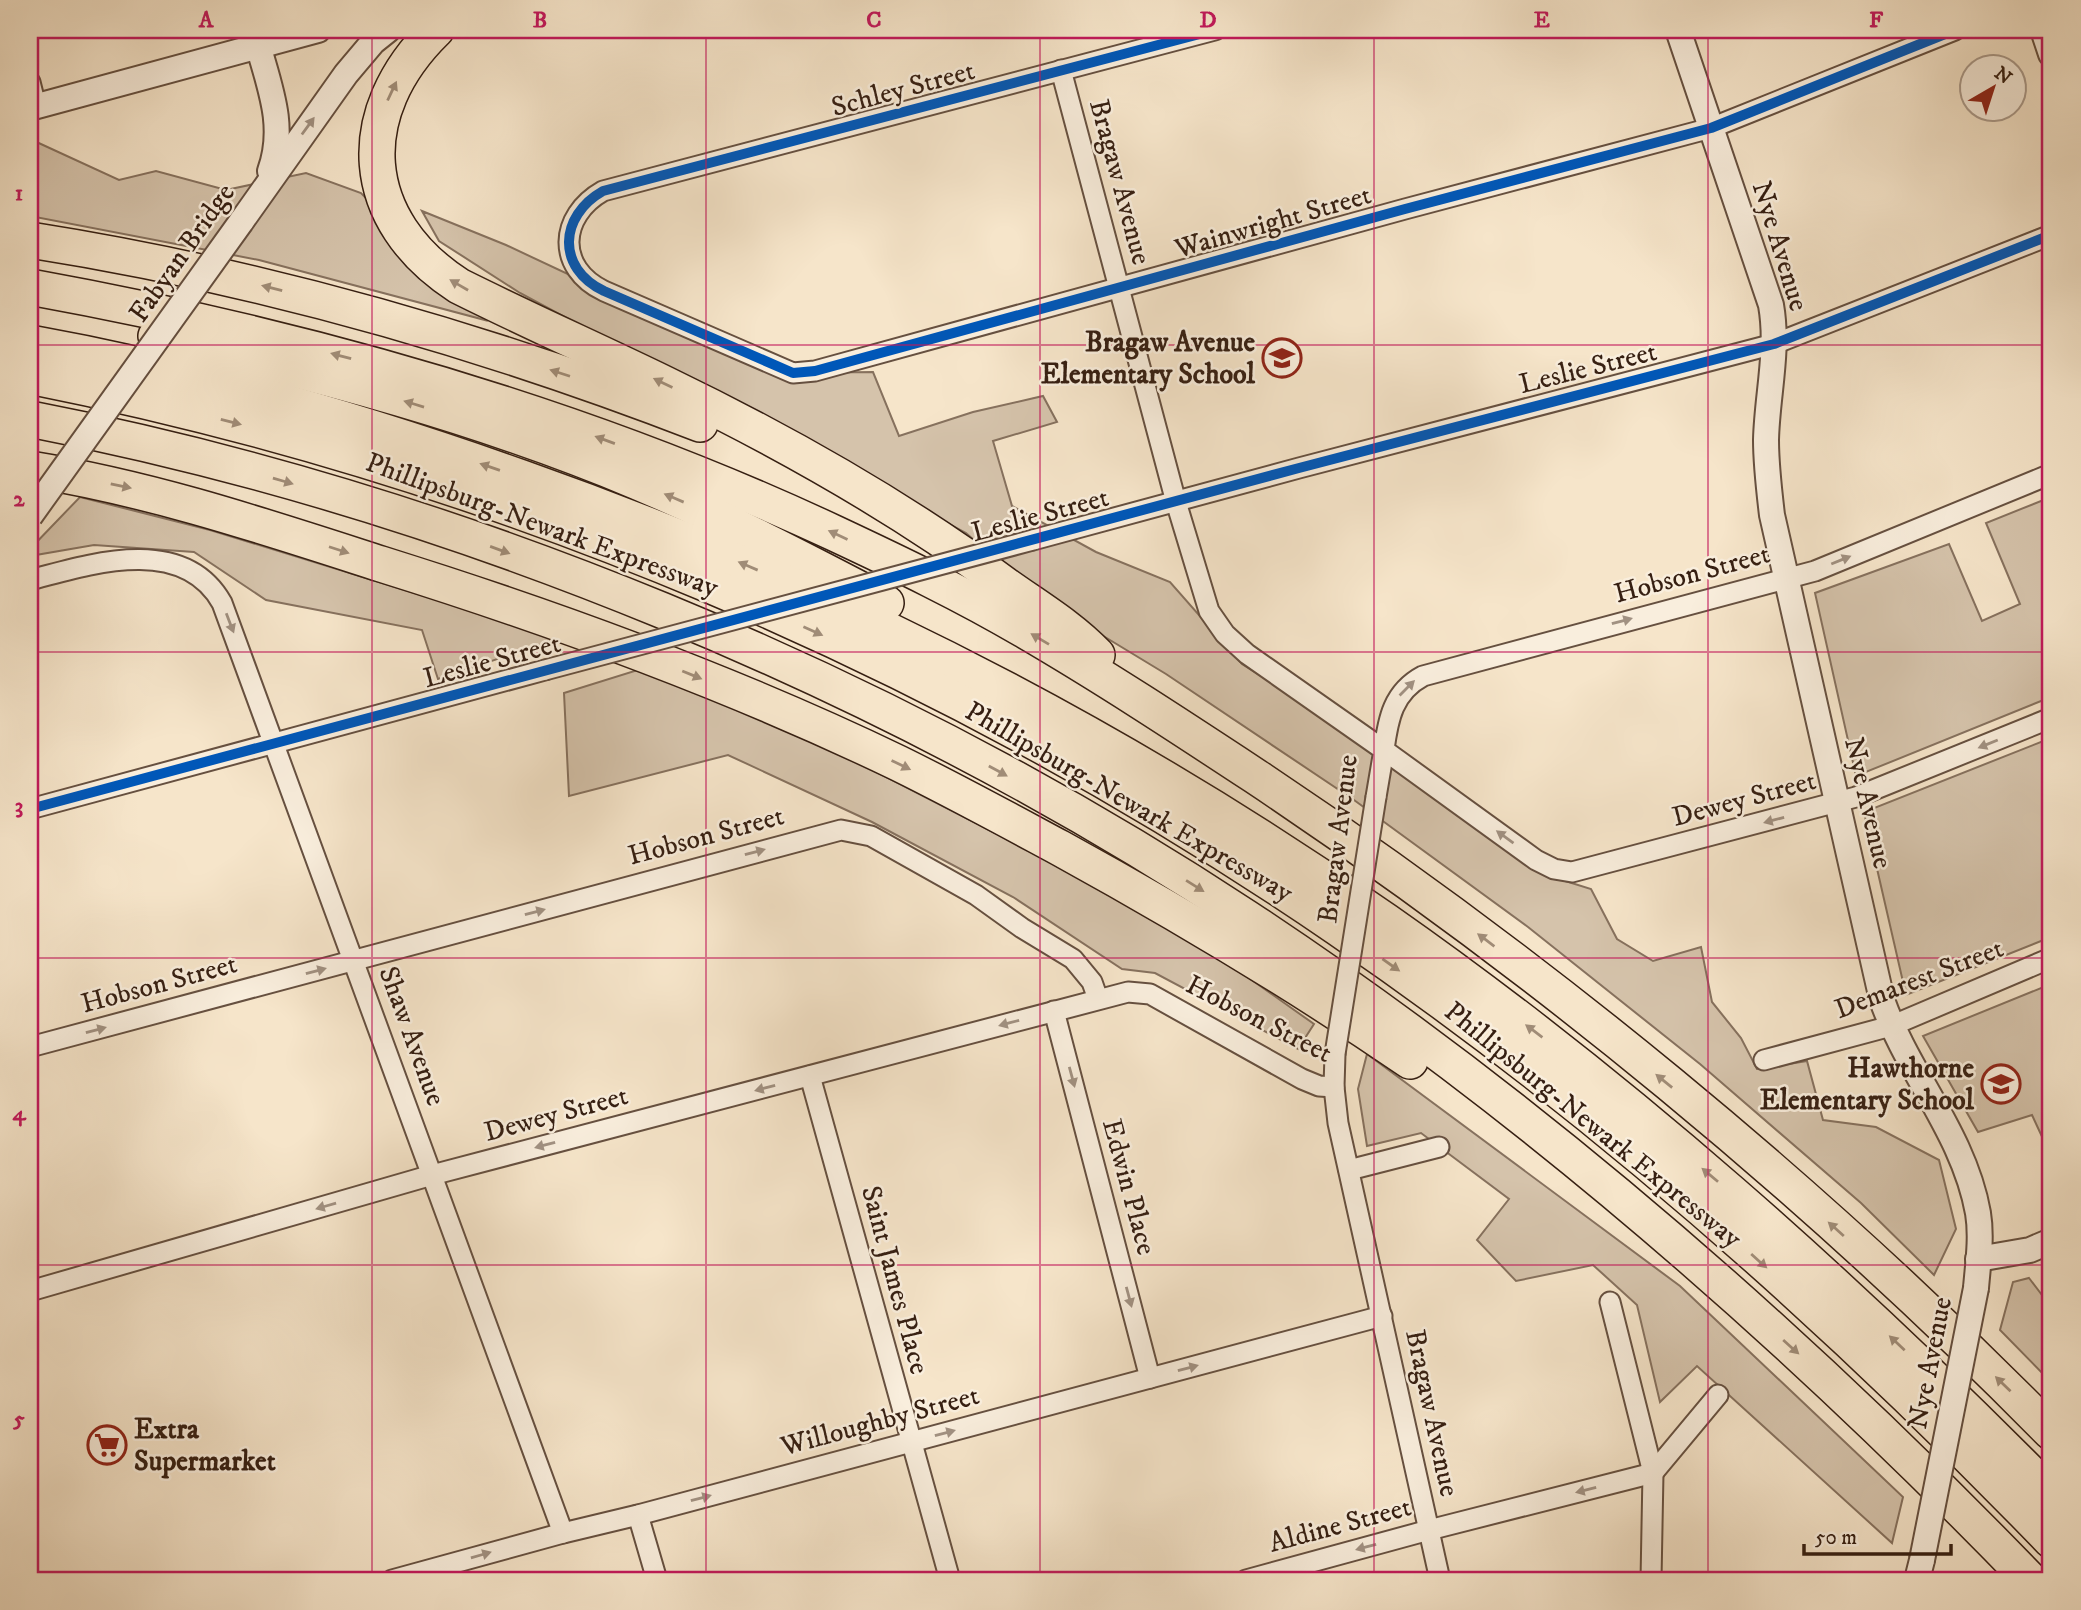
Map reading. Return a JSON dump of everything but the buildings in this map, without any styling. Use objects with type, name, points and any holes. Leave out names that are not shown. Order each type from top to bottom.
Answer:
[{"type":"highway","points":[[436,30],[400,74],[383,111],[377,139],[378,169],[385,200],[399,230],[419,254],[459,286],[745,424],[895,510],[984,568],[1076,634],[1140,701]]},
{"type":"highway","points":[[30,240],[152,261],[262,286],[382,317],[568,375],[713,429],[812,470],[895,510]]},
{"type":"highway","points":[[30,287],[130,306],[290,342],[496,402],[631,449],[765,502],[892,561],[1021,628],[1140,701],[1383,864],[1497,948],[1618,1043],[1837,1230],[1943,1327],[2051,1432]]},
{"type":"highway","points":[[30,309],[214,349],[379,394],[540,445],[667,495],[770,542],[986,657],[1262,839]]},
{"type":"highway","name":"Phillipsburg-Newark Expressway","points":[[30,343],[169,372],[346,420],[551,488],[685,540],[820,597],[1002,687],[1139,764],[1262,839],[1373,913],[1555,1047],[1667,1139],[1883,1330],[2051,1494]]},
{"type":"highway","name":"Phillipsburg-Newark Expressway","points":[[30,376],[165,405],[303,441],[440,484],[575,531],[709,584],[841,643],[1095,776],[1219,850],[1338,928],[1456,1012],[1578,1108],[1680,1191],[1842,1335],[2051,1540]]},
{"type":"highway","name":"Phillipsburg-Newark Expressway","points":[[30,419],[263,475],[536,562],[734,641],[993,768],[1118,839],[1290,948],[1483,1087],[1586,1169],[1685,1253],[1855,1406],[2030,1580]]},
{"type":"highway","points":[[30,469],[130,488],[193,504],[484,597],[685,672],[897,762],[968,797],[1131,887],[1275,973],[1417,1065],[1685,1253]]},
{"type":"street","points":[[30,82],[33,107],[256,37],[318,30]]},
{"type":"street","name":"Fabyan Bridge","points":[[30,516],[355,63],[373,42],[388,30]]},
{"type":"street","name":"Schley Street","points":[[603,191],[1214,30]]},
{"type":"street","name":"Nye Avenue","points":[[1678,30],[1771,305],[1775,327],[1766,438],[1772,515],[1882,1000],[1891,1026],[1948,1127],[1963,1160],[1979,1216],[1976,1288],[1919,1570]]},
{"type":"street","name":"Wainwright Street","points":[[603,191],[589,199],[578,211],[571,226],[569,242],[572,260],[579,274],[604,291],[793,373],[815,370],[1711,128],[1955,30]]},
{"type":"street","points":[[2043,30],[2051,54]]},
{"type":"street","points":[[256,37],[277,113],[278,133],[272,165],[260,194]]},
{"type":"street","name":"Bragaw Avenue","points":[[1061,70],[1176,502],[1209,611],[1225,634],[1247,654],[1384,750],[1335,1054],[1334,1087],[1338,1123],[1440,1580]]},
{"type":"street","name":"Leslie Street","points":[[30,809],[1391,443],[1774,344],[2051,234]]},
{"type":"street","name":"Hobson Street","points":[[1384,750],[1393,705],[1406,687],[1423,676],[1815,571],[2051,474]]},
{"type":"street","name":"Shaw Avenue","points":[[30,580],[85,565],[116,560],[148,561],[190,571],[208,583],[222,603],[563,1533]]},
{"type":"street","name":"Dewey Street","points":[[1384,750],[1536,859],[1563,871],[1591,868],[1837,803],[2051,718]]},
{"type":"street","name":"Hobson Street","points":[[30,1047],[831,831],[850,831],[872,835],[952,880],[1066,954],[1087,974],[1098,999],[1128,992],[1150,994],[1302,1079],[1319,1086],[1334,1087]]},
{"type":"street","name":"Demarest Street","points":[[1764,1060],[1891,1026],[2051,958]]},
{"type":"street","name":"Dewey Street","points":[[30,1291],[432,1175],[1098,999]]},
{"type":"street","name":"Edwin Place","points":[[1054,1011],[1150,1378]]},
{"type":"street","name":"Saint James Place","points":[[810,1076],[950,1580]]},
{"type":"street","points":[[1349,1170],[1439,1147]]},
{"type":"street","points":[[1978,1259],[2030,1250],[2051,1241]]},
{"type":"street","points":[[1611,1302],[1653,1473],[1651,1580]]},
{"type":"street","name":"Willoughby Street","points":[[392,1580],[1382,1316]]},
{"type":"street","points":[[1653,1473],[1718,1395]]},
{"type":"street","name":"Aldine Street","points":[[1246,1580],[1653,1473]]},
{"type":"street","points":[[638,1515],[657,1580]]},
{"type":"shaded area","points":[[30,139],[119,180],[156,171],[226,190],[306,173],[361,193],[485,320],[259,260],[30,216]]},
{"type":"shaded area","points":[[422,211],[506,245],[793,373],[873,372],[899,436],[973,412],[1043,396],[1057,422],[993,441],[1012,506],[1096,552],[1170,582],[1242,664],[1424,778],[1543,874],[1591,889],[1617,939],[1653,961],[1701,947],[1712,1002],[1741,1038],[1757,1069],[1807,1061],[1823,1120],[1876,1127],[1939,1160],[1956,1229],[1934,1275],[1861,1203],[1700,1064],[1528,927],[1354,800],[1166,674],[1039,597],[966,533],[520,293],[439,241]]},
{"type":"shaded area","points":[[80,497],[210,530],[560,638],[438,679],[422,630],[266,600],[194,552],[94,545],[30,556],[30,549]]},
{"type":"shaded area","points":[[2051,497],[2051,697],[1856,776],[1815,593],[1949,544],[1982,621],[2020,604],[1986,523]]},
{"type":"shaded area","points":[[644,668],[861,764],[1069,871],[1232,966],[1314,1024],[1298,1049],[1155,973],[1122,969],[1013,897],[872,822],[728,755],[569,796],[564,693]]},
{"type":"shaded area","points":[[2051,738],[2051,937],[1906,995],[1864,812]]},
{"type":"shaded area","name":"Hawthorne Elementary School","points":[[2051,984],[2050,1154],[2032,1115],[1978,1132],[1923,1036]]},
{"type":"shaded area","points":[[1367,1054],[1680,1286],[1903,1497],[1892,1543],[1697,1366],[1660,1402],[1637,1305],[1593,1265],[1516,1281],[1477,1240],[1509,1199],[1421,1133],[1367,1146],[1358,1089]]},
{"type":"shaded area","points":[[2029,1278],[2051,1307],[2051,1382],[2000,1330],[2013,1282]]},
{"type":"cycle path","points":[[1215,30],[603,191],[588,202],[571,228],[571,256],[577,269],[588,281],[604,291],[793,373],[815,371],[1711,128],[1955,30]]},
{"type":"cycle path","points":[[30,809],[1299,468],[1774,344],[2051,235]]},
{"type":"place","name":"Bragaw Avenue Elementary School","points":[[1282,358]]},
{"type":"place","name":"Hawthorne Elementary School","points":[[2001,1084]]},
{"type":"place","name":"Extra Supermarket","points":[[107,1445]]}]
